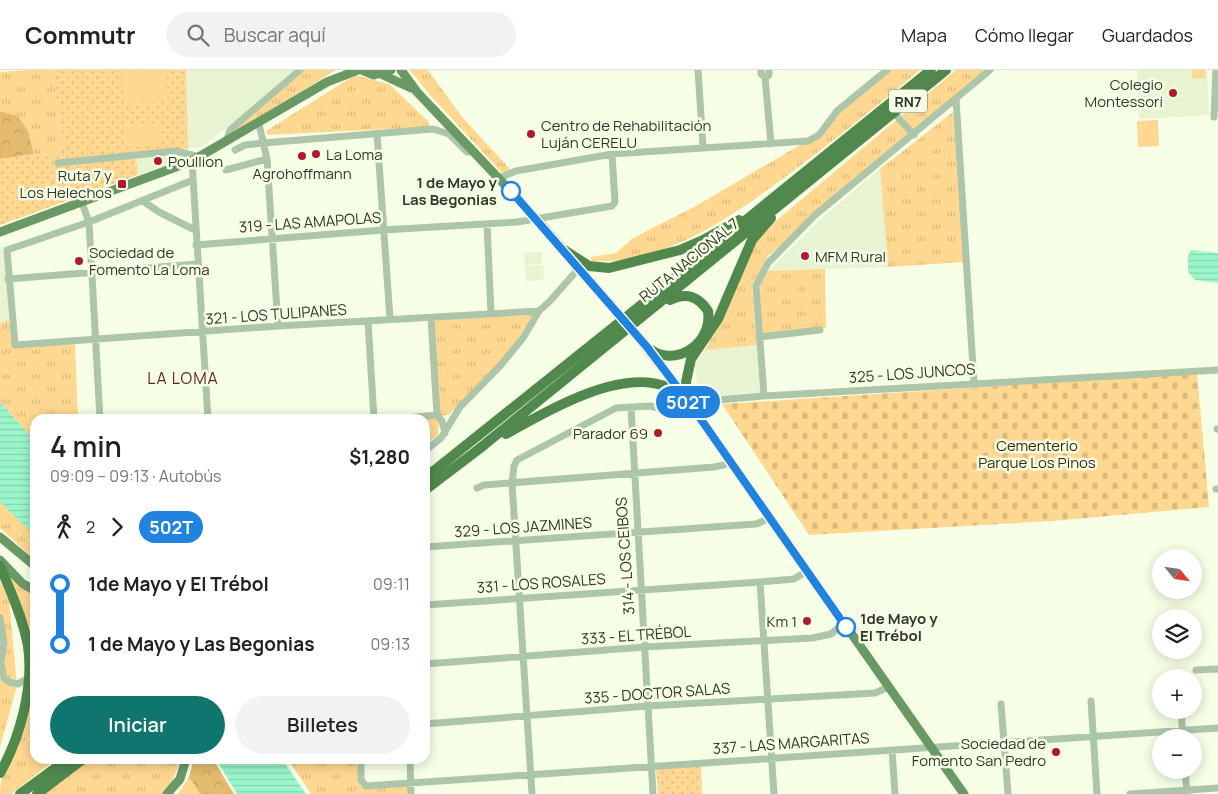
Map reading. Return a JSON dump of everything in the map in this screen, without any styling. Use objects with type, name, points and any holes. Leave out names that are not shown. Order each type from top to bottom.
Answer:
[{"type":"highway","name":"RUTA NACIONAL 7","points":[[430,474],[931,70]]},
{"type":"highway","name":"RUTA NACIONAL 7","points":[[430,486],[479,449],[946,70]]},
{"type":"highway","points":[[691,406],[686,382],[691,359],[718,319],[752,240],[798,190]]},
{"type":"highway","points":[[564,250],[589,266],[597,268],[609,268],[652,258],[703,240],[779,194]]},
{"type":"highway","points":[[647,347],[668,357],[686,353],[704,333],[709,317],[702,303],[686,295],[677,296],[651,310]]},
{"type":"highway","points":[[479,449],[546,411],[602,389],[639,383],[656,384],[670,389],[691,406]]},
{"type":"highway","points":[[0,566],[25,634],[29,658],[28,678],[14,742],[0,773]]},
{"type":"highway","points":[[20,794],[61,764]]},
{"type":"highway","points":[[37,794],[76,764]]},
{"type":"main road","points":[[327,82],[339,70]]},
{"type":"main road","points":[[0,232],[196,159],[259,124],[327,82],[358,70]]},
{"type":"main road","points":[[362,70],[374,75],[391,70]]},
{"type":"main road","points":[[401,70],[417,92],[475,152],[564,250],[647,347],[691,406],[964,794]]},
{"type":"main road","points":[[382,74],[403,83],[417,92]]},
{"type":"main road","points":[[0,536],[30,562]]},
{"type":"main road","points":[[0,560],[22,583],[30,588]]},
{"type":"main road","points":[[167,794],[180,779],[184,764]]},
{"type":"street","points":[[226,142],[230,130],[300,70]]},
{"type":"street","points":[[698,70],[703,147]]},
{"type":"street","points":[[761,70],[761,74],[767,74],[771,144]]},
{"type":"street","points":[[499,178],[516,171],[612,154],[808,141],[819,135],[837,111],[887,70]]},
{"type":"street","points":[[764,396],[756,286],[763,269],[806,223],[990,70]]},
{"type":"street","points":[[1214,118],[1216,70]]},
{"type":"street","points":[[956,99],[974,383]]},
{"type":"street","points":[[893,112],[914,135]]},
{"type":"street","points":[[259,124],[267,159],[278,326]]},
{"type":"street","points":[[235,150],[245,145],[263,142],[440,130],[449,134],[467,152],[475,152]]},
{"type":"street","points":[[377,134],[390,319]]},
{"type":"street","points":[[58,163],[176,151],[196,159],[193,180],[195,230],[208,414]]},
{"type":"street","name":"319 - LAS AMAPOLAS","points":[[196,245],[383,230],[487,224],[536,219],[612,206],[615,202],[612,154]]},
{"type":"street","points":[[226,170],[267,159]]},
{"type":"street","points":[[193,180],[89,222],[7,250],[8,279],[197,264]]},
{"type":"street","points":[[143,201],[159,212],[195,230]]},
{"type":"street","points":[[82,203],[89,222],[100,414]]},
{"type":"street","points":[[487,224],[491,314]]},
{"type":"street","points":[[430,446],[445,433],[460,407],[516,347],[539,311],[579,268]]},
{"type":"street","name":"321 - LOS TULIPANES","points":[[8,279],[14,345],[278,326],[539,311]]},
{"type":"street","points":[[431,318],[437,415],[442,421],[445,433]]},
{"type":"street","points":[[368,321],[374,414]]},
{"type":"street","points":[[759,337],[820,330]]},
{"type":"street","name":"325 - LOS JUNCOS","points":[[512,483],[514,466],[517,460],[611,410],[650,406],[678,412],[707,401],[764,396],[1218,370]]},
{"type":"street","name":"314 - LOS CEIBOS","points":[[631,407],[653,794]]},
{"type":"street","points":[[430,416],[437,415]]},
{"type":"street","points":[[477,488],[484,485],[714,467],[724,465],[730,461]]},
{"type":"street","points":[[512,483],[532,794]]},
{"type":"street","name":"329 - LOS JAZMINES","points":[[430,547],[756,524],[770,518]]},
{"type":"street","name":"331 - LOS ROSALES","points":[[430,605],[760,582],[794,579],[807,572]]},
{"type":"street","points":[[760,582],[774,794]]},
{"type":"street","points":[[0,618],[4,643],[1,665],[4,678],[9,682],[18,684],[28,678]]},
{"type":"street","name":"333 - EL TRÉBOL","points":[[430,664],[645,647],[822,637],[834,633],[844,623]]},
{"type":"street","points":[[1202,670],[1218,669]]},
{"type":"street","name":"335 - DOCTOR SALAS","points":[[430,724],[648,706],[875,693],[889,686]]},
{"type":"street","points":[[1091,701],[1097,794]]},
{"type":"street","points":[[1000,704],[1008,794]]},
{"type":"street","name":"337 - LAS MARGARITAS","points":[[1202,731],[1218,728]]},
{"type":"street","name":"337 - LAS MARGARITAS","points":[[360,764],[362,780],[366,786],[1093,736],[1152,735]]},
{"type":"street","points":[[892,750],[895,794]]},
{"type":"street","points":[[410,764],[411,794]]},
{"type":"street","points":[[1186,779],[1187,792]]},
{"type":"street","points":[[1130,794],[1187,792],[1218,788]]},
{"type":"shaded area","points":[[186,70],[296,70],[244,115],[201,147],[189,148],[189,157],[138,175],[134,153],[188,148]]},
{"type":"shaded area","name":"Colegio Montessori","points":[[1137,70],[1207,70],[1209,115],[1139,119]]},
{"type":"shaded area","points":[[880,169],[888,267],[768,271],[824,216]]},
{"type":"shaded area","points":[[4,246],[9,320],[0,323],[0,248]]},
{"type":"shaded area","points":[[1191,250],[1218,253],[1218,283],[1195,280],[1188,272],[1188,256]]},
{"type":"shaded area","points":[[542,252],[542,264],[525,265],[524,253]]},
{"type":"shaded area","points":[[543,265],[544,280],[526,281],[525,266]]},
{"type":"shaded area","points":[[757,345],[760,394],[701,400],[694,366],[705,350]]},
{"type":"shaded area","points":[[0,402],[30,435],[30,531],[0,502]]},
{"type":"shaded area","points":[[219,764],[285,764],[306,794],[237,794]]},
{"type":"green space","points":[[53,70],[65,158],[34,154],[28,131],[18,116],[0,111],[0,72]]},
{"type":"green space","points":[[53,70],[186,70],[188,148],[135,153],[138,175],[0,225],[0,159],[34,154],[65,158]]},
{"type":"green space","points":[[122,70],[143,70],[145,103],[124,105]]},
{"type":"green space","points":[[145,70],[166,70],[168,102],[147,103]]},
{"type":"green space","points":[[304,70],[336,70],[234,133],[234,130]]},
{"type":"green space","points":[[410,70],[428,70],[462,117],[511,170],[502,173],[429,94]]},
{"type":"green space","points":[[891,70],[920,70],[808,160],[723,220],[673,246],[646,255],[619,260],[591,261],[591,257],[616,253],[633,238],[694,207],[800,145],[818,137],[863,91]]},
{"type":"green space","points":[[956,70],[988,70],[768,256],[752,287],[757,345],[705,350],[728,309],[747,256],[765,230]]},
{"type":"green space","points":[[1192,70],[1205,70],[1206,78],[1192,79]]},
{"type":"green space","points":[[355,75],[389,84],[429,122],[429,127],[267,135],[266,131]]},
{"type":"green space","points":[[0,111],[18,116],[28,131],[34,154],[0,159]]},
{"type":"green space","points":[[953,112],[964,262],[888,267],[880,169]]},
{"type":"green space","points":[[1158,120],[1159,146],[1138,147],[1137,121]]},
{"type":"green space","points":[[161,123],[162,145],[127,147],[126,125]]},
{"type":"green space","points":[[825,269],[826,328],[761,334],[760,282],[768,271]]},
{"type":"green space","points":[[533,315],[511,350],[449,415],[439,416],[433,320]]},
{"type":"green space","points":[[9,320],[12,346],[75,344],[78,414],[30,414],[30,444],[0,417],[0,323]]},
{"type":"green space","name":"Cementerio Parque Los Pinos","points":[[1197,373],[1209,507],[1053,521],[809,535],[722,404]]},
{"type":"green space","points":[[439,416],[438,435],[430,441],[430,418]]},
{"type":"green space","points":[[0,455],[30,482],[30,555],[0,528]]},
{"type":"green space","points":[[6,570],[30,589],[30,637]]},
{"type":"green space","points":[[0,581],[9,598],[17,686],[0,747]]},
{"type":"green space","points":[[30,703],[30,764],[50,764],[11,794],[0,794],[5,766]]},
{"type":"green space","points":[[81,764],[179,764],[172,782],[162,794],[40,794]]},
{"type":"green space","points":[[193,764],[216,764],[234,794],[200,794],[189,777]]},
{"type":"green space","points":[[291,764],[357,764],[359,784],[364,788],[409,785],[409,794],[311,794]]},
{"type":"green space","points":[[701,765],[702,794],[658,794],[656,768]]},
{"type":"green space","points":[[189,777],[200,794],[178,794]]},
{"type":"bus line","name":"502T","points":[[511,191],[647,347],[693,408],[846,627]]},
{"type":"place","name":"Colegio Montessori","points":[[1173,93]]},
{"type":"place","name":"Centro de Rehabilitación Luján CERELU","points":[[531,134]]},
{"type":"place","name":"La Loma","points":[[316,154]]},
{"type":"place","name":"Agrohoffmann","points":[[302,156]]},
{"type":"place","name":"Poullion","points":[[158,161]]},
{"type":"place","name":"Ruta 7 y Los Helechos","points":[[122,184]]},
{"type":"place","name":"1 de Mayo y Las Begonias","points":[[511,191]]},
{"type":"place","name":"MFM Rural","points":[[805,256]]},
{"type":"place","name":"Sociedad de Fomento La Loma","points":[[79,261]]},
{"type":"place","name":"Parador 69","points":[[658,433]]},
{"type":"place","name":"Km 1","points":[[807,621]]},
{"type":"place","name":"1de Mayo y El Trébol","points":[[846,627]]},
{"type":"place","name":"Sociedad de Fomento San Pedro","points":[[1056,752]]},
{"type":"district","name":"LA LOMA","points":[[183,378]]}]
